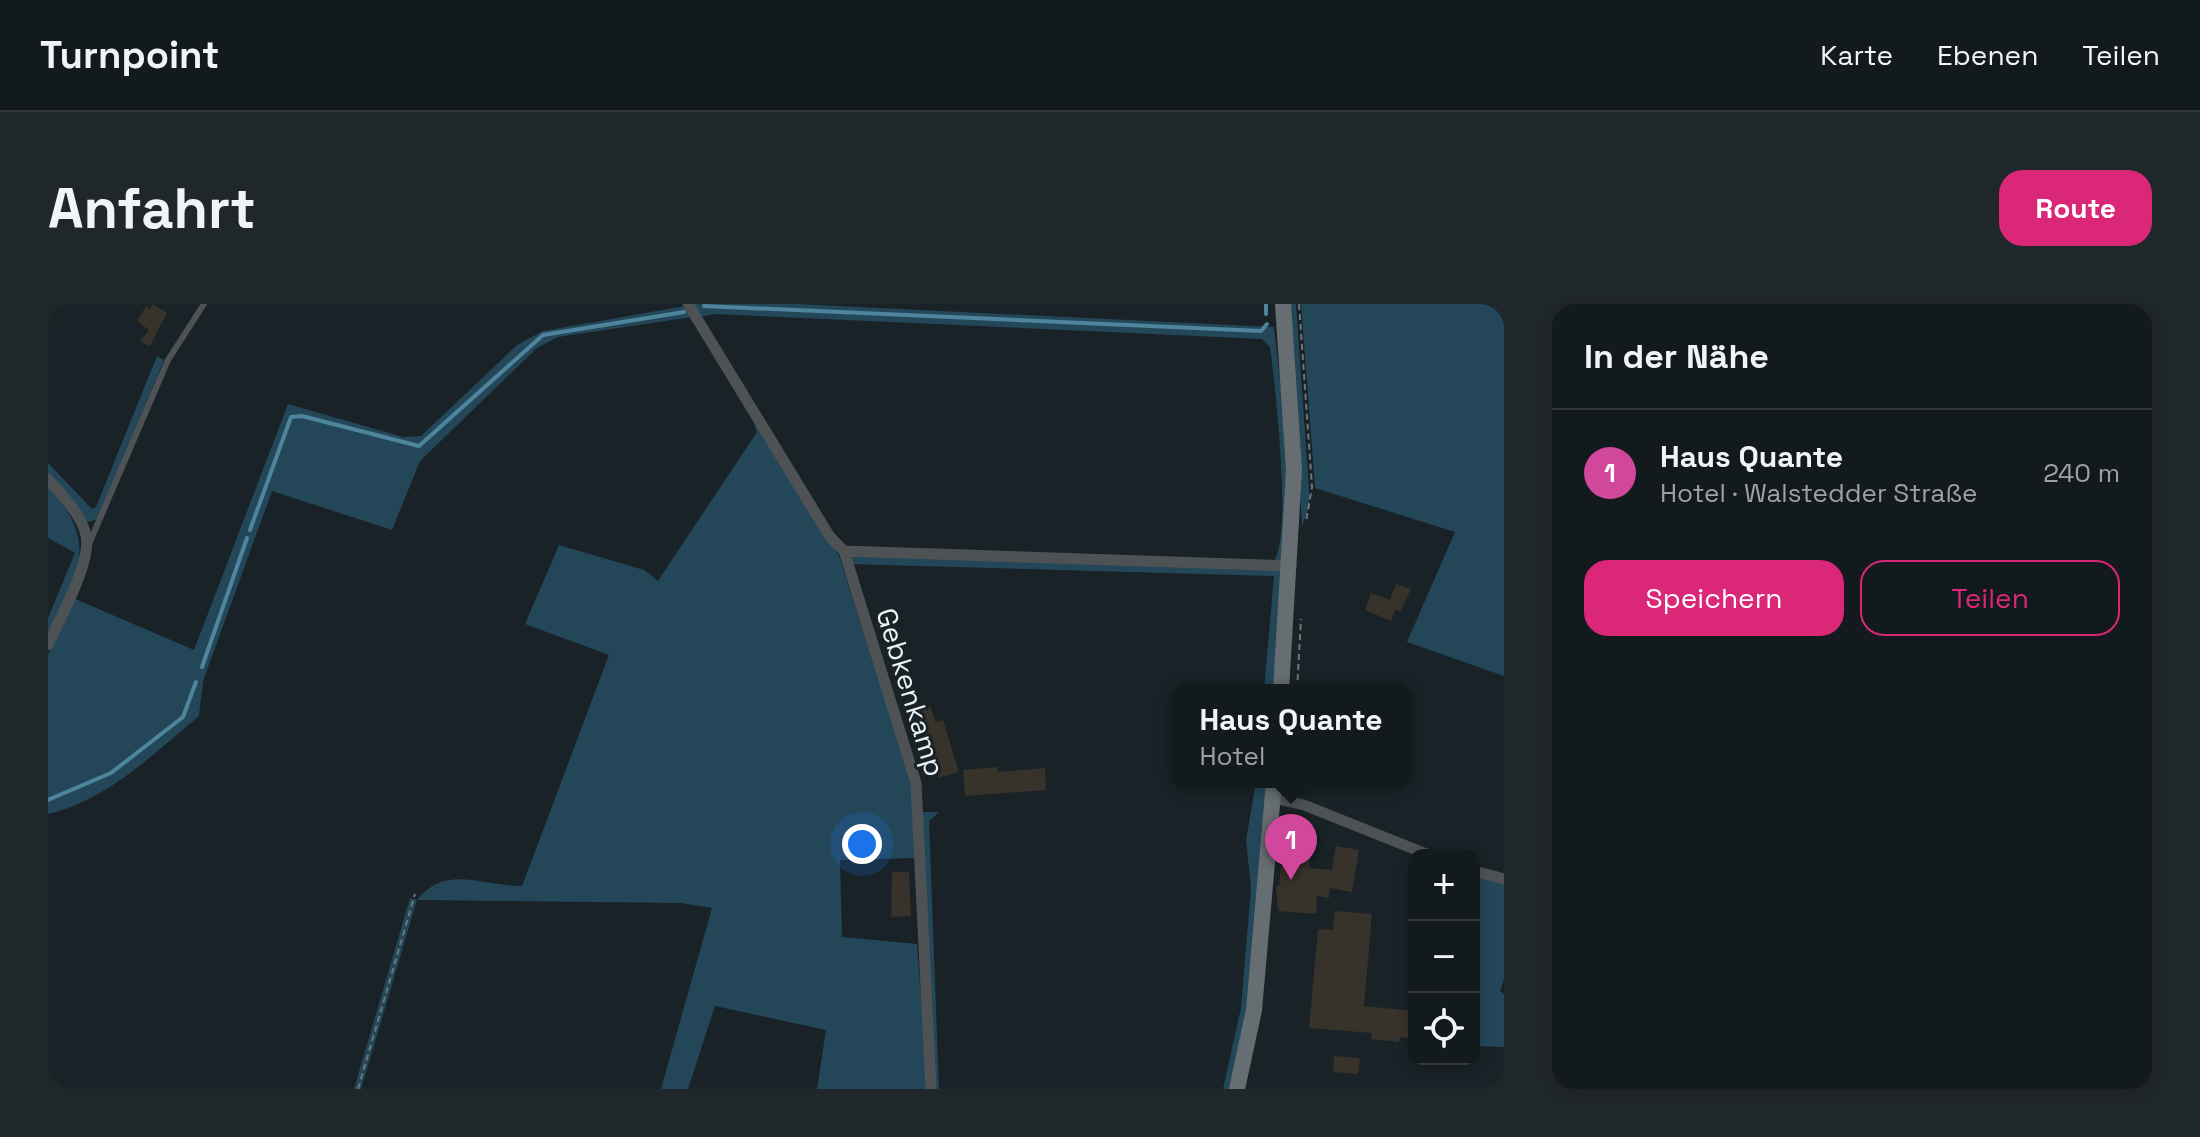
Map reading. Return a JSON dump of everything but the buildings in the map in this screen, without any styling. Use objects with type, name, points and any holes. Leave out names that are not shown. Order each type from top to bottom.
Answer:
[{"type":"main road","points":[[1281,684],[1291,566],[1294,470],[1283,304]]},
{"type":"main road","points":[[1237,1089],[1254,1010],[1273,790]]},
{"type":"street","name":"Gebkenkamp","points":[[688,304],[830,537],[844,551],[916,783],[931,1089]]},
{"type":"street","points":[[48,479],[79,520],[87,538],[86,551],[48,645]]},
{"type":"street","points":[[844,551],[1291,566]]},
{"type":"street","points":[[1273,790],[1414,849]]},
{"type":"street","points":[[1480,873],[1504,879]]},
{"type":"lane","points":[[86,551],[168,360],[204,304]]},
{"type":"path","points":[[1298,684],[1303,630],[1300,615]]},
{"type":"path","points":[[358,1089],[415,894]]},
{"type":"shaded area","points":[[692,304],[797,304],[1274,327],[1290,472],[1285,561],[1273,563],[1279,548],[1282,524],[1281,460],[1270,347],[1262,339],[714,314],[700,317]]},
{"type":"shaded area","points":[[1289,304],[1296,304],[1309,490],[1309,507],[1302,526]]},
{"type":"shaded area","points":[[1301,304],[1504,304],[1504,676],[1407,642],[1455,532],[1315,488]]},
{"type":"shaded area","points":[[685,306],[692,317],[558,337],[537,348],[420,461],[392,530],[272,491],[203,681],[199,716],[110,787],[48,814],[48,655],[73,598],[194,650],[288,404],[403,437],[421,436],[517,345],[543,331]]},
{"type":"shaded area","points":[[157,356],[164,360],[98,519],[89,522],[82,519],[48,474],[48,463],[92,509],[96,507]]},
{"type":"shaded area","points":[[753,420],[839,556],[913,785],[916,858],[840,860],[842,937],[917,944],[928,1089],[817,1089],[826,1030],[715,1006],[688,1089],[661,1089],[712,908],[681,903],[417,900],[428,889],[452,880],[522,886],[609,655],[525,624],[559,545],[644,570],[658,581],[757,432]]},
{"type":"shaded area","points":[[48,485],[75,526],[79,561],[75,578],[48,640],[48,618],[75,553],[48,538]]},
{"type":"shaded area","points":[[854,555],[1279,569],[1283,572],[1276,684],[1265,684],[1274,576],[849,564]]},
{"type":"shaded area","points":[[1255,788],[1268,788],[1249,1010],[1231,1089],[1223,1089],[1241,1008],[1251,888],[1246,840]]},
{"type":"shaded area","points":[[922,812],[939,812],[929,821],[939,1089],[934,1089]]},
{"type":"shaded area","points":[[1480,875],[1504,882],[1504,979],[1500,991],[1504,994],[1504,1047],[1480,1046]]},
{"type":"shaded area","points":[[410,898],[417,900],[361,1089],[354,1089]]},
{"type":"waterway","points":[[1266,304],[1266,314]]},
{"type":"waterway","points":[[704,306],[1261,331],[1267,324]]},
{"type":"waterway","points":[[250,530],[291,417],[302,416],[419,446],[543,335],[684,312]]},
{"type":"waterway","points":[[202,667],[247,538]]},
{"type":"waterway","points":[[48,800],[111,773],[183,717],[196,682]]},
{"type":"place","name":"Haus Quante","points":[[1291,880]]}]
